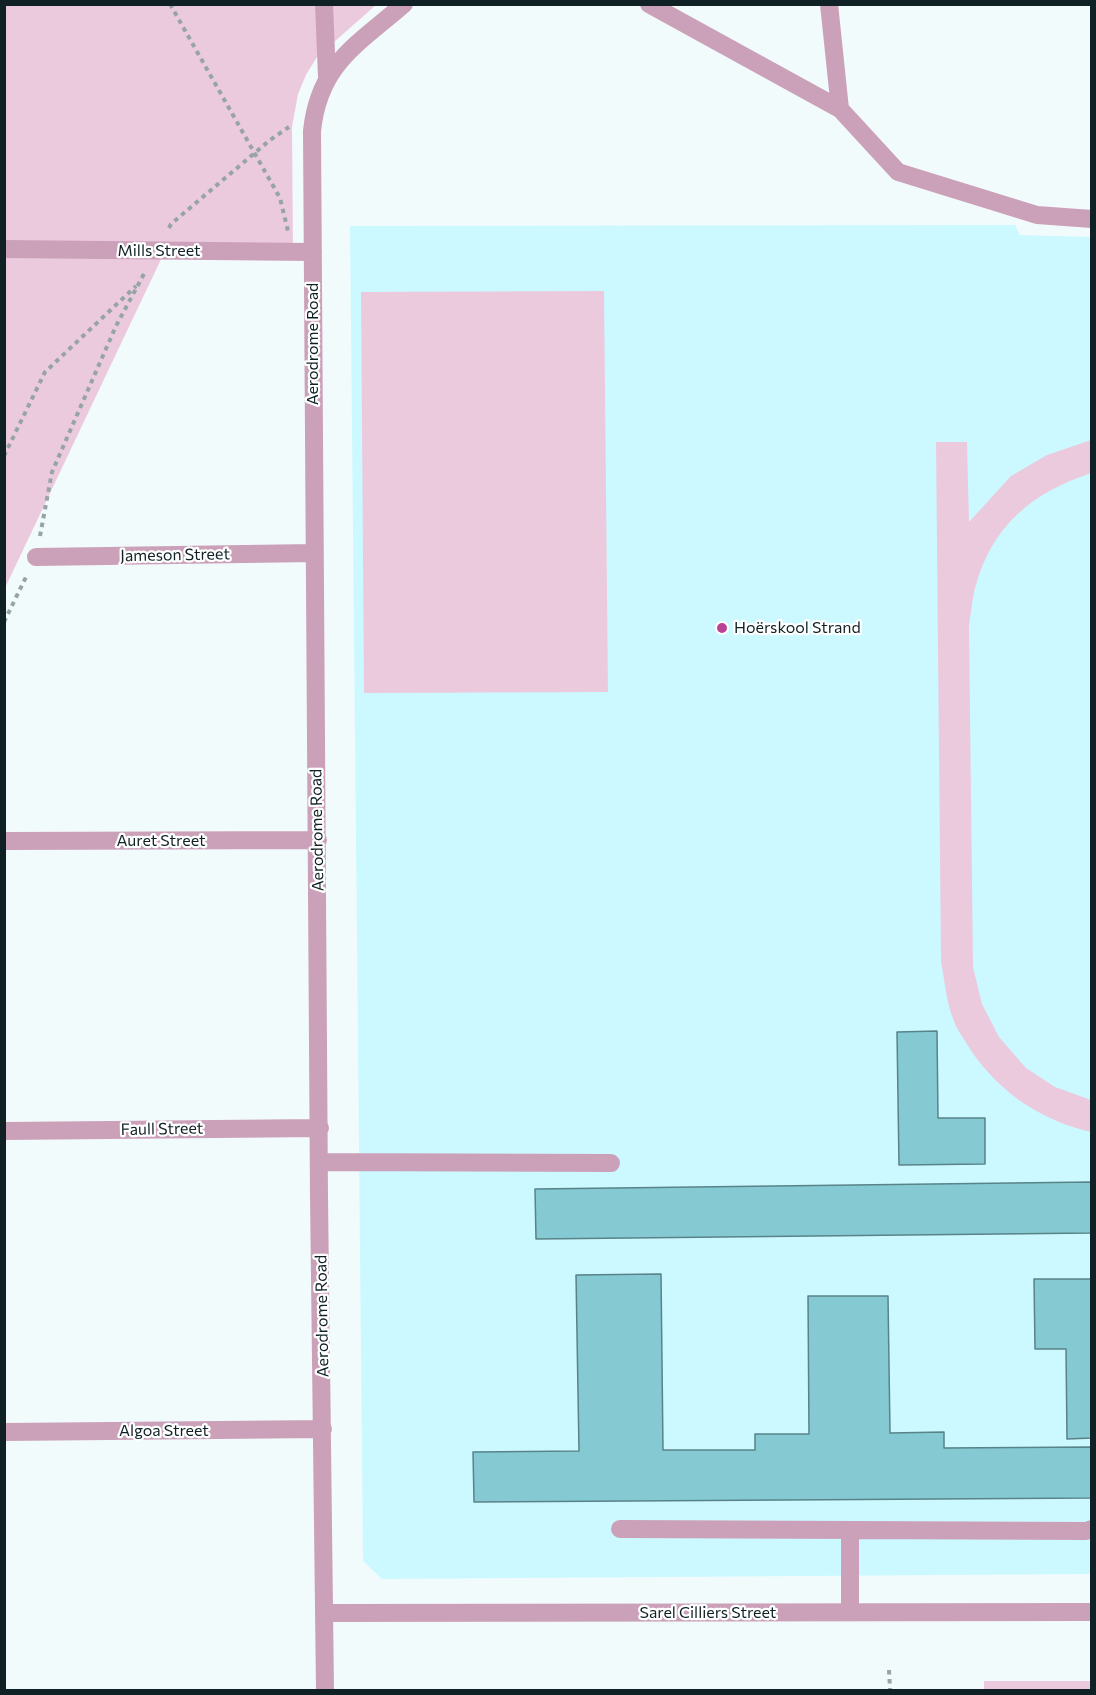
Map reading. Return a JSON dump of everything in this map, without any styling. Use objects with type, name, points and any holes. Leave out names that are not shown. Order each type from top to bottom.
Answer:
[{"type":"street","points":[[324,4],[327,77]]},
{"type":"street","name":"Aerodrome Road","points":[[325,1690],[312,131],[314,109],[327,77],[348,52],[404,4]]},
{"type":"street","points":[[649,4],[840,109],[898,172],[1037,215],[1092,219]]},
{"type":"street","points":[[829,4],[840,109]]},
{"type":"street","name":"Mills Street","points":[[4,249],[313,252]]},
{"type":"street","name":"Jameson Street","points":[[36,557],[314,553]]},
{"type":"street","name":"Auret Street","points":[[4,841],[318,840]]},
{"type":"street","name":"Faull Street","points":[[4,1131],[320,1128]]},
{"type":"street","points":[[320,1162],[611,1163]]},
{"type":"street","name":"Algoa Street","points":[[4,1432],[323,1429]]},
{"type":"street","points":[[620,1529],[1092,1530]]},
{"type":"street","points":[[850,1531],[850,1612]]},
{"type":"street","name":"Sarel Cilliers Street","points":[[325,1613],[1092,1612]]},
{"type":"path","points":[[170,4],[280,198],[293,252]]},
{"type":"path","points":[[4,622],[36,557],[52,472],[116,326],[171,224],[270,140],[314,109]]},
{"type":"path","points":[[4,456],[45,372],[139,284]]},
{"type":"path","points":[[889,1670],[890,1690]]},
{"type":"shaded area","points":[[5,5],[376,5],[317,57],[298,94],[292,127],[293,252],[164,253],[5,588]]},
{"type":"shaded area","name":"Hoërskool Strand","points":[[1015,225],[1020,235],[1091,237],[1091,1574],[382,1579],[363,1561],[350,226]]},
{"type":"shaded area","points":[[604,291],[608,692],[364,693],[361,292]]},
{"type":"shaded area","points":[[1091,440],[1091,473],[1050,491],[1033,502],[1017,514],[992,546],[975,588],[969,625],[973,967],[982,1004],[999,1037],[1026,1068],[1055,1087],[1091,1100],[1091,1132],[1072,1127],[1035,1110],[1003,1087],[976,1058],[965,1041],[955,1024],[947,999],[941,962],[936,442],[967,442],[969,522],[1011,476],[1047,455]]},
{"type":"shaded area","points":[[984,1681],[1091,1681],[1091,1690],[984,1690]]},
{"type":"building","points":[[937,1031],[938,1118],[985,1118],[985,1164],[899,1165],[897,1032]]},
{"type":"building","points":[[1092,1182],[1092,1233],[536,1239],[535,1189]]},
{"type":"building","points":[[661,1274],[663,1450],[755,1450],[755,1434],[809,1434],[808,1296],[888,1296],[890,1433],[944,1432],[944,1448],[1092,1447],[1092,1498],[474,1502],[473,1452],[579,1451],[576,1275]]},
{"type":"building","points":[[1034,1279],[1092,1279],[1092,1438],[1067,1439],[1066,1349],[1035,1349]]},
{"type":"place","name":"Hoërskool Strand","points":[[722,628]]}]
